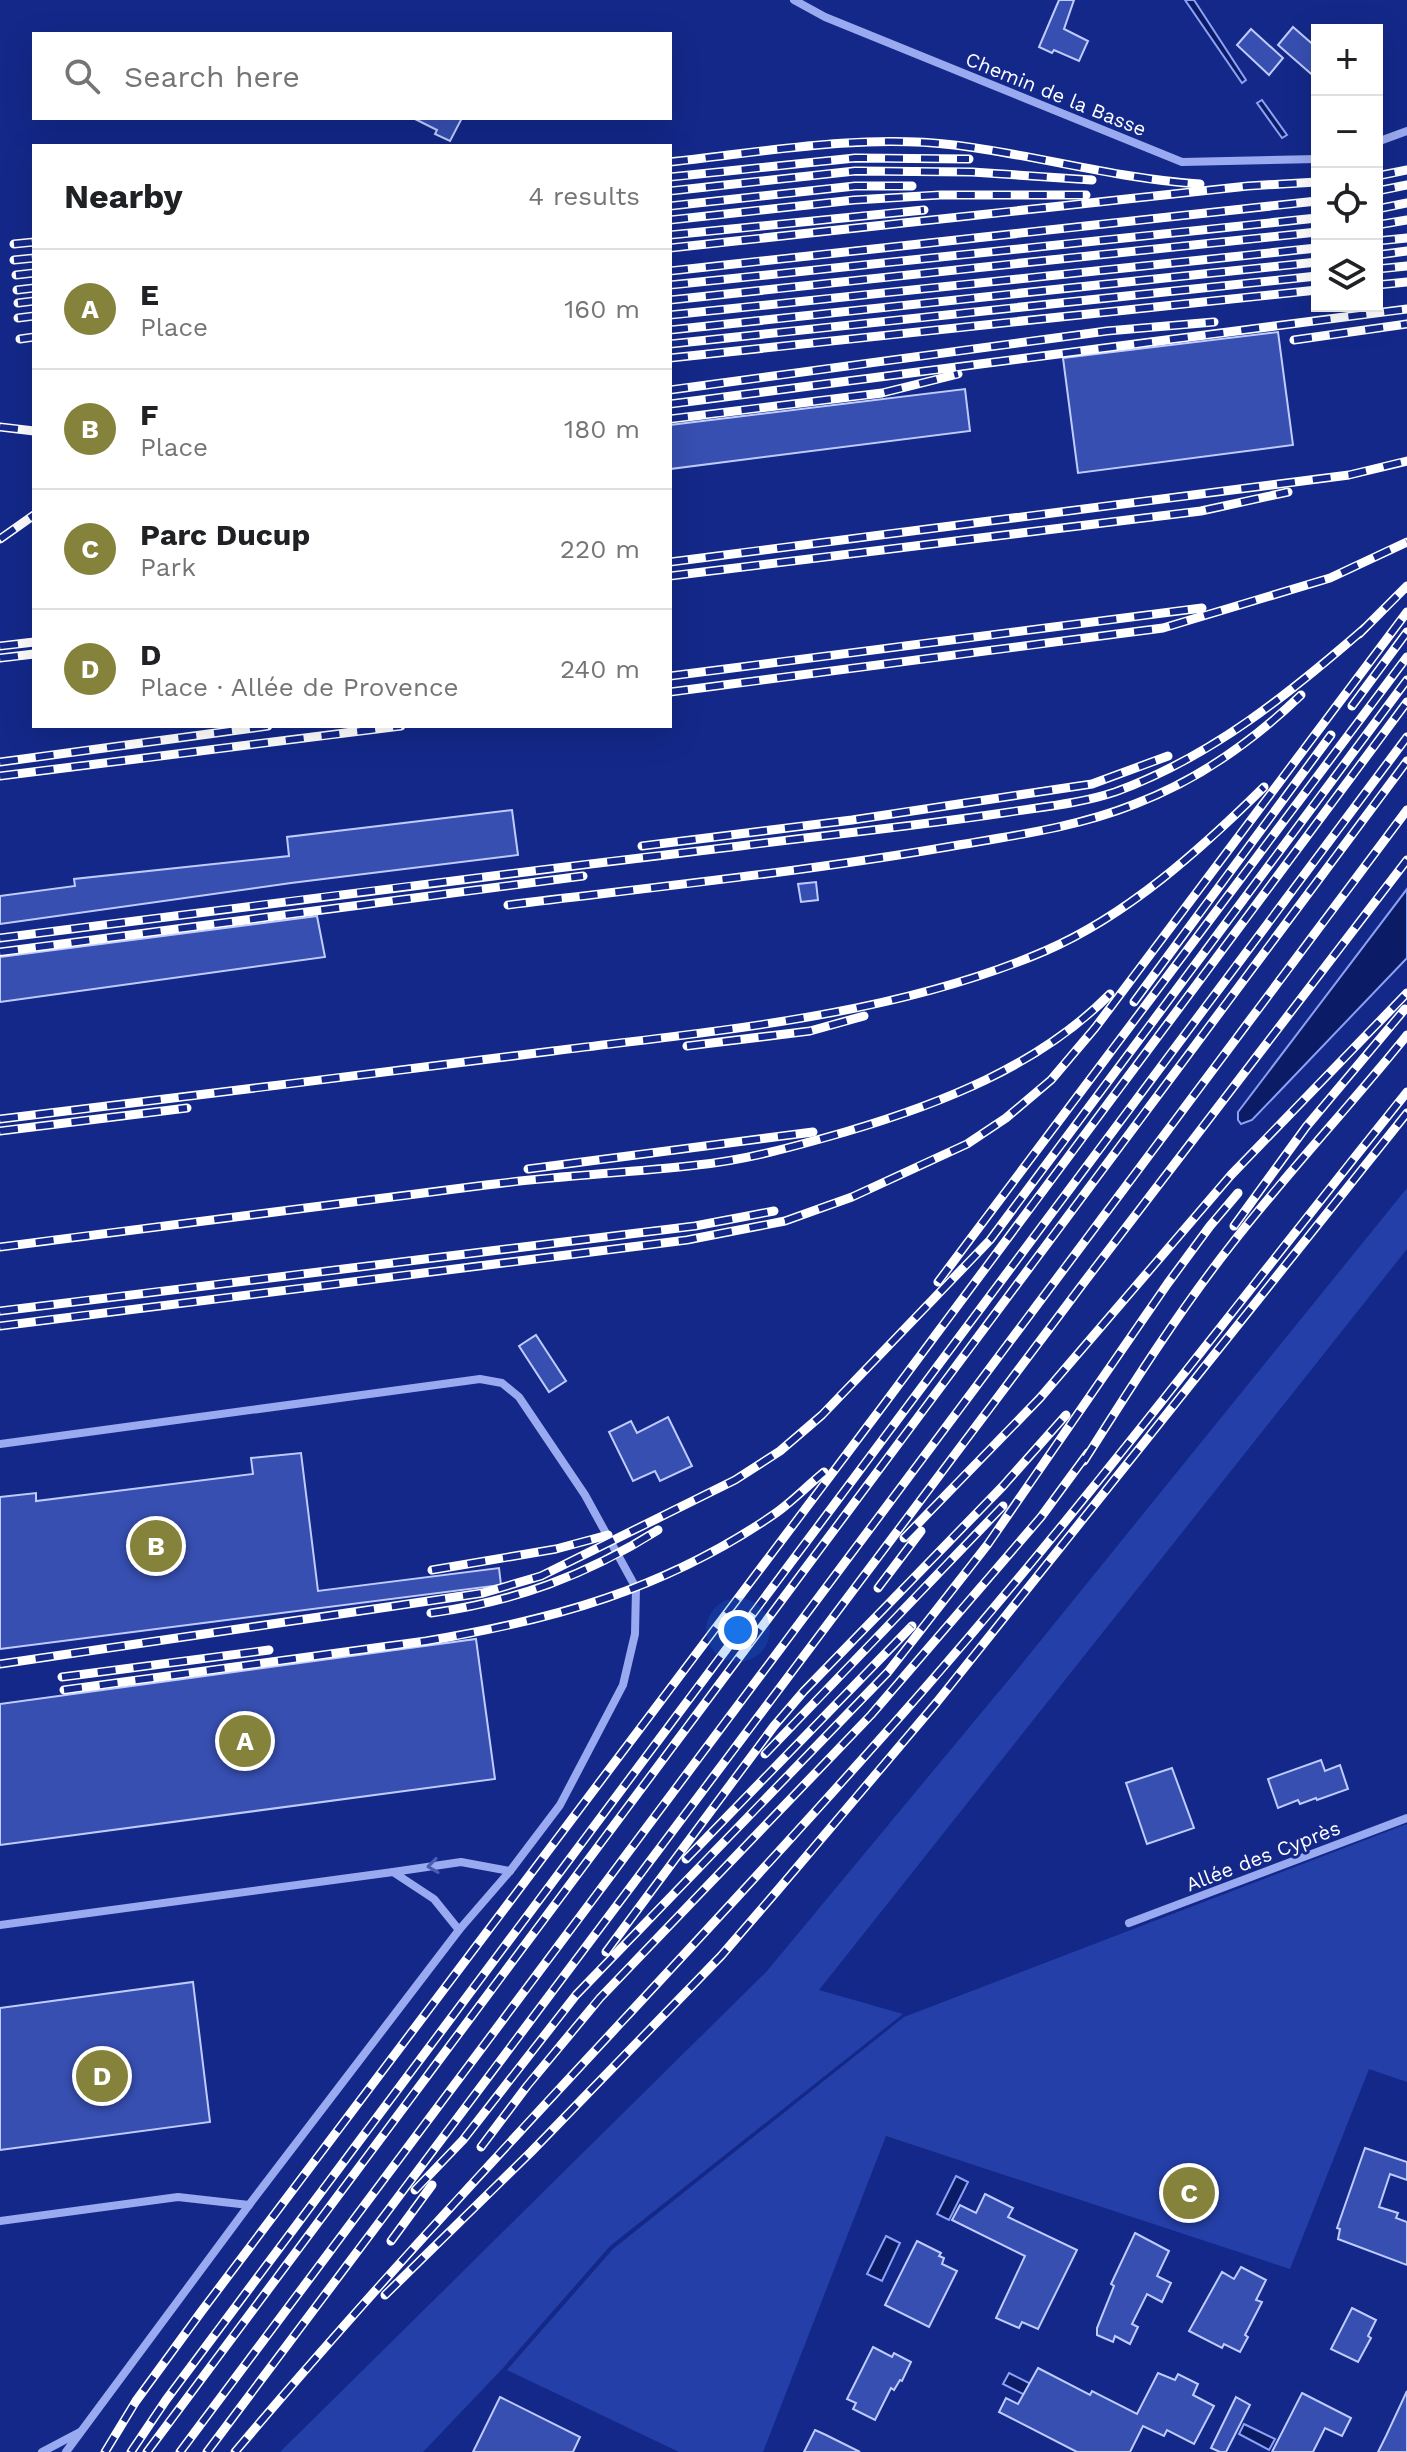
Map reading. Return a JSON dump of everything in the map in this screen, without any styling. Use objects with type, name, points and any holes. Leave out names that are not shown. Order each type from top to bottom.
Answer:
[{"type":"street","name":"Chemin de la Basse","points":[[794,0],[825,17],[1182,162],[1311,159]]},
{"type":"street","points":[[1383,140],[1407,131]]},
{"type":"street","points":[[0,1444],[480,1379],[502,1383],[519,1397],[585,1495],[636,1588],[635,1634],[623,1685],[560,1805],[510,1871],[459,1930],[249,2205],[66,2452]]},
{"type":"street","name":"Allée des Cyprès","points":[[1129,1923],[1407,1818]]},
{"type":"street","points":[[0,1925],[461,1862],[510,1871]]},
{"type":"street","points":[[393,1872],[434,1899],[459,1930]]},
{"type":"street","points":[[0,2221],[178,2197],[249,2205]]},
{"type":"street","points":[[42,2452],[84,2429]]},
{"type":"shaded area","points":[[1185,0],[1194,0],[1246,80],[1242,83]]},
{"type":"shaded area","points":[[1262,100],[1287,135],[1282,138],[1257,103]]},
{"type":"shaded area","points":[[1407,889],[1407,958],[1252,1120],[1241,1124],[1238,1112]]},
{"type":"shaded area","points":[[1407,1188],[1407,1249],[819,1990],[903,2014],[610,2246],[503,2368],[423,2452],[280,2452],[767,1971],[1016,1671]]},
{"type":"shaded area","points":[[1407,1824],[1407,2082],[1369,2069],[1290,2269],[886,2136],[763,2452],[679,2452],[507,2370],[613,2249],[904,2017]]},
{"type":"shaded area","points":[[956,2176],[968,2182],[949,2220],[937,2214]]},
{"type":"shaded area","points":[[886,2236],[900,2243],[882,2281],[867,2274]]},
{"type":"shaded area","points":[[1009,2373],[1035,2386],[1029,2397],[1003,2384]]},
{"type":"shaded area","points":[[1244,2424],[1275,2439],[1269,2450],[1239,2434]]},
{"type":"building","points":[[1059,0],[1074,0],[1064,29],[1088,41],[1079,61],[1039,47]]},
{"type":"building","points":[[1293,27],[1311,43],[1311,74],[1278,45]]},
{"type":"building","points":[[1251,29],[1283,58],[1269,75],[1237,45]]},
{"type":"building","points":[[417,120],[461,120],[450,141],[435,134],[437,130]]},
{"type":"building","points":[[1278,332],[1293,445],[1078,473],[1063,358]]},
{"type":"building","points":[[965,389],[970,431],[672,469],[672,425]]},
{"type":"building","points":[[512,810],[518,855],[0,924],[0,896],[75,886],[74,879],[289,856],[287,837]]},
{"type":"building","points":[[816,882],[818,900],[801,902],[798,884]]},
{"type":"building","points":[[317,916],[325,957],[0,1002],[0,957]]},
{"type":"building","points":[[536,1335],[566,1381],[549,1392],[519,1346]]},
{"type":"building","points":[[668,1417],[692,1466],[660,1481],[655,1471],[633,1481],[609,1432],[631,1421],[637,1433]]},
{"type":"building","points":[[301,1453],[318,1591],[499,1568],[501,1585],[0,1649],[0,1497],[36,1493],[36,1501],[253,1474],[251,1458]]},
{"type":"building","points":[[476,1639],[495,1779],[0,1845],[0,1704]]},
{"type":"building","points":[[1321,1760],[1325,1771],[1340,1765],[1348,1789],[1317,1800],[1300,1804],[1298,1800],[1278,1808],[1268,1779]]},
{"type":"building","points":[[1172,1768],[1194,1828],[1147,1844],[1126,1783]]},
{"type":"building","points":[[193,1982],[210,2122],[0,2150],[0,2008]]},
{"type":"building","points":[[1365,2148],[1407,2162],[1407,2180],[1390,2174],[1379,2207],[1398,2213],[1396,2218],[1407,2222],[1407,2265],[1338,2239],[1340,2229],[1337,2228]]},
{"type":"building","points":[[985,2194],[1013,2208],[1008,2217],[1077,2250],[1038,2329],[1022,2322],[1019,2328],[996,2318],[1025,2256],[952,2220],[960,2205],[976,2213]]},
{"type":"building","points":[[1135,2233],[1169,2251],[1157,2276],[1171,2283],[1162,2302],[1147,2294],[1132,2324],[1138,2327],[1130,2344],[1115,2336],[1113,2342],[1097,2335],[1097,2328],[1114,2286],[1111,2284]]},
{"type":"building","points":[[917,2241],[941,2253],[939,2256],[944,2258],[942,2264],[957,2271],[929,2327],[885,2305]]},
{"type":"building","points":[[1241,2267],[1266,2280],[1256,2300],[1262,2302],[1240,2352],[1224,2344],[1222,2348],[1189,2331],[1222,2272],[1234,2279]]},
{"type":"building","points":[[1352,2308],[1376,2320],[1368,2336],[1371,2338],[1358,2362],[1331,2349]]},
{"type":"building","points":[[873,2347],[911,2362],[902,2381],[894,2390],[891,2388],[875,2420],[853,2409],[856,2403],[847,2399]]},
{"type":"building","points":[[1038,2368],[1090,2395],[1092,2391],[1137,2414],[1158,2373],[1175,2380],[1178,2374],[1198,2384],[1193,2395],[1214,2406],[1194,2444],[1167,2430],[1164,2436],[1143,2426],[1130,2452],[1077,2452],[999,2412],[1006,2398],[1018,2404]]},
{"type":"building","points":[[1407,2391],[1407,2452],[1378,2452],[1386,2436]]},
{"type":"building","points":[[1302,2393],[1351,2418],[1342,2436],[1325,2428],[1313,2452],[1272,2452]]},
{"type":"building","points":[[500,2397],[580,2437],[573,2452],[473,2452]]},
{"type":"building","points":[[1236,2397],[1250,2405],[1226,2452],[1220,2452],[1211,2448]]},
{"type":"building","points":[[815,2430],[826,2435],[860,2452],[804,2452]]},
{"type":"railway","points":[[672,162],[847,143],[919,142],[985,149],[1138,177],[1200,184]]},
{"type":"railway","points":[[672,177],[855,158],[969,159]]},
{"type":"railway","points":[[1383,175],[1407,170]]},
{"type":"railway","points":[[672,191],[855,171],[972,172],[1092,180]]},
{"type":"railway","points":[[672,248],[1248,186],[1311,182]]},
{"type":"railway","points":[[1383,190],[1407,185]]},
{"type":"railway","points":[[672,206],[855,186],[912,186]]},
{"type":"railway","points":[[672,220],[854,200],[940,195],[1086,195]]},
{"type":"railway","points":[[672,271],[1311,202]]},
{"type":"railway","points":[[1383,208],[1407,203]]},
{"type":"railway","points":[[672,235],[924,210]]},
{"type":"railway","points":[[672,285],[1311,219]]},
{"type":"railway","points":[[1383,224],[1407,220]]},
{"type":"railway","points":[[672,300],[1311,233]]},
{"type":"railway","points":[[1383,240],[1407,238]]},
{"type":"railway","points":[[14,244],[32,242]]},
{"type":"railway","points":[[672,315],[1311,249]]},
{"type":"railway","points":[[1383,254],[1407,251]]},
{"type":"railway","points":[[14,260],[32,258]]},
{"type":"railway","points":[[672,330],[1311,263]]},
{"type":"railway","points":[[1383,268],[1407,266]]},
{"type":"railway","points":[[16,275],[32,273]]},
{"type":"railway","points":[[672,344],[1311,277]]},
{"type":"railway","points":[[1383,284],[1407,282]]},
{"type":"railway","points":[[17,290],[32,288]]},
{"type":"railway","points":[[672,358],[1311,291]]},
{"type":"railway","points":[[18,303],[32,301]]},
{"type":"railway","points":[[672,404],[1407,309]]},
{"type":"railway","points":[[18,318],[32,316]]},
{"type":"railway","points":[[672,390],[1107,331],[1214,322]]},
{"type":"railway","points":[[1294,340],[1407,324]]},
{"type":"railway","points":[[20,339],[32,337]]},
{"type":"railway","points":[[672,419],[882,393],[958,374]]},
{"type":"railway","points":[[0,427],[32,431]]},
{"type":"railway","points":[[672,562],[1349,475],[1407,461]]},
{"type":"railway","points":[[672,576],[1201,511],[1288,492]]},
{"type":"railway","points":[[0,539],[32,516]]},
{"type":"railway","points":[[672,692],[1163,628],[1330,578],[1407,542]]},
{"type":"railway","points":[[1359,634],[1407,586]]},
{"type":"railway","points":[[672,676],[1202,608]]},
{"type":"railway","points":[[0,1326],[687,1240],[785,1221],[852,1197],[967,1144],[1006,1118],[1051,1080],[1095,1028],[1407,612]]},
{"type":"railway","points":[[0,938],[937,822],[1088,800],[1150,778],[1216,742],[1278,700],[1365,628]]},
{"type":"railway","points":[[1352,706],[1407,632]]},
{"type":"railway","points":[[0,646],[32,642]]},
{"type":"railway","points":[[0,658],[32,654]]},
{"type":"railway","points":[[938,1282],[1407,657]]},
{"type":"railway","points":[[0,1664],[483,1593],[541,1576],[735,1480],[780,1451],[822,1415],[990,1240],[1407,680]]},
{"type":"railway","points":[[508,905],[893,856],[1018,835],[1089,819],[1158,794],[1203,771],[1264,728],[1301,695]]},
{"type":"railway","points":[[105,2452],[136,2401],[201,2312],[885,1403],[1407,702]]},
{"type":"railway","points":[[0,762],[253,728]]},
{"type":"railway","points":[[0,776],[385,728]]},
{"type":"railway","points":[[1134,1002],[1331,735]]},
{"type":"railway","points":[[131,2452],[166,2400],[1407,737]]},
{"type":"railway","points":[[642,846],[852,820],[1092,784],[1168,756]]},
{"type":"railway","points":[[147,2452],[1407,761]]},
{"type":"railway","points":[[0,1119],[740,1028],[866,1006],[927,991],[1045,951],[1105,919],[1162,879],[1264,787]]},
{"type":"railway","points":[[180,2452],[1407,810]]},
{"type":"railway","points":[[207,2452],[1085,1281],[1407,860]]},
{"type":"railway","points":[[0,952],[583,876]]},
{"type":"railway","points":[[904,1538],[1040,1398],[1231,1175],[1407,993]]},
{"type":"railway","points":[[0,1247],[512,1182],[716,1163],[771,1152],[881,1121],[986,1080],[1052,1042],[1110,994]]},
{"type":"railway","points":[[1234,1226],[1306,1127],[1405,1009]]},
{"type":"railway","points":[[687,1046],[810,1031],[864,1016]]},
{"type":"railway","points":[[1084,1461],[1211,1271],[1407,1035]]},
{"type":"railway","points":[[235,2452],[403,2260],[748,1885],[982,1622],[1407,1092]]},
{"type":"railway","points":[[0,1131],[187,1108]]},
{"type":"railway","points":[[385,2295],[531,2152],[721,1956],[937,1702],[1407,1113]]},
{"type":"railway","points":[[528,1169],[813,1132]]},
{"type":"railway","points":[[415,2190],[463,2140],[576,1995],[888,1672],[988,1544],[1168,1283],[1238,1193]]},
{"type":"railway","points":[[0,1311],[695,1226],[774,1211]]},
{"type":"railway","points":[[606,1952],[774,1726],[804,1691],[1003,1486],[1066,1415]]},
{"type":"railway","points":[[481,2147],[600,1998],[871,1715],[1041,1517],[1088,1453]]},
{"type":"railway","points":[[64,1690],[426,1641],[563,1611],[607,1598],[691,1563],[773,1515],[824,1472]]},
{"type":"railway","points":[[765,1754],[1003,1506]]},
{"type":"railway","points":[[431,1613],[521,1594],[549,1584],[604,1561],[658,1530]]},
{"type":"railway","points":[[878,1588],[921,1531]]},
{"type":"railway","points":[[432,1570],[556,1549],[608,1535]]},
{"type":"railway","points":[[686,1859],[912,1626]]},
{"type":"railway","points":[[62,1677],[269,1650]]},
{"type":"railway","points":[[391,2241],[432,2185]]},
{"type":"place","name":"F","points":[[156,1546]]},
{"type":"place","name":"E","points":[[245,1741]]},
{"type":"place","name":"D","points":[[102,2076]]},
{"type":"place","name":"Parc Ducup","points":[[1189,2193]]}]
